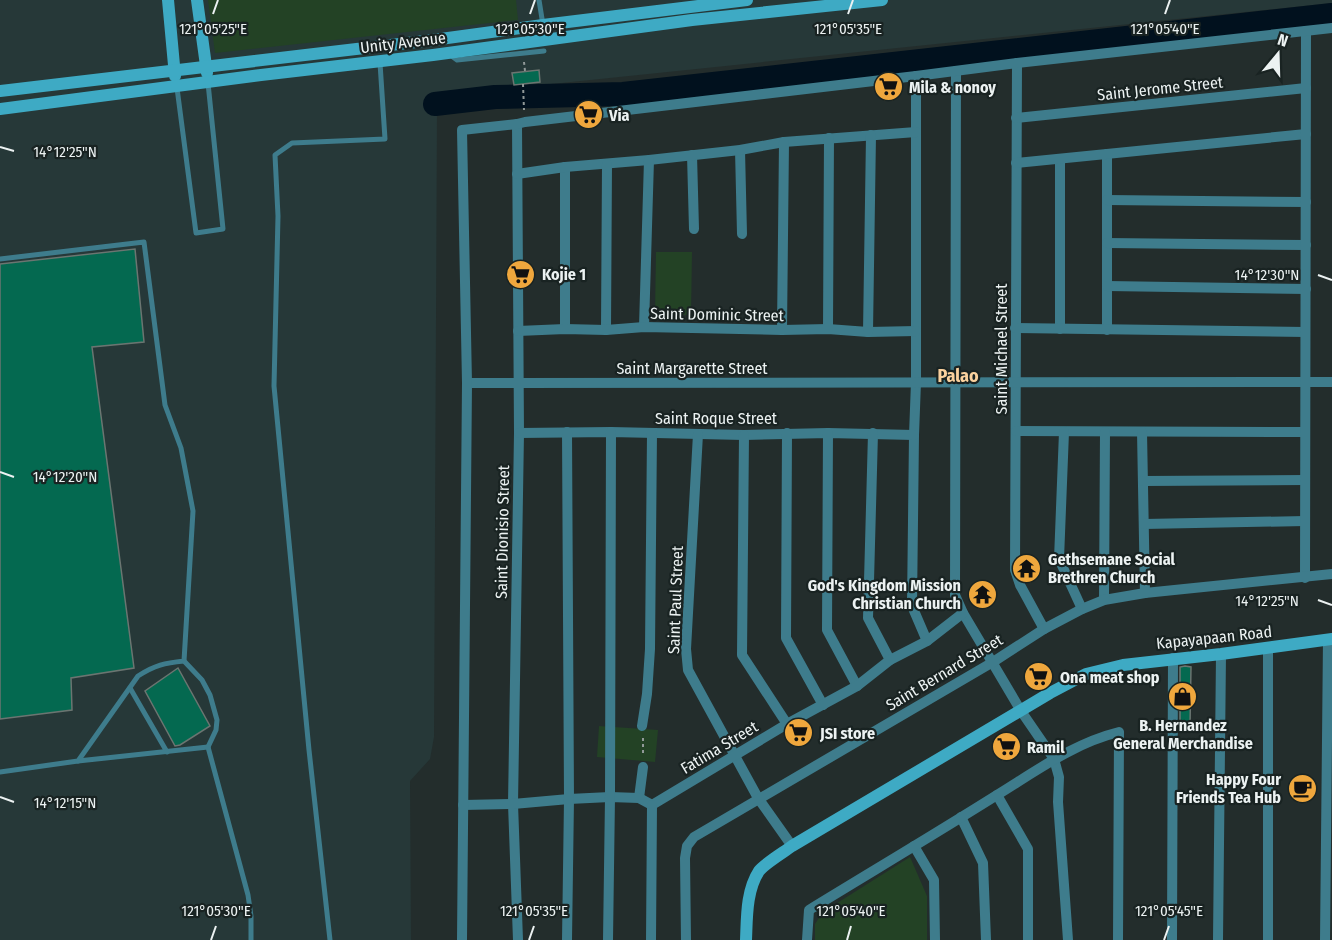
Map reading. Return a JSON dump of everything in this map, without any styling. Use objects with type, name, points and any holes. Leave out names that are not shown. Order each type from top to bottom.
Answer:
[{"type":"street","points":[[168,0],[176,86]]},
{"type":"street","points":[[197,0],[208,83]]},
{"type":"street","name":"Unity Avenue","points":[[0,91],[747,0]]},
{"type":"street","name":"Unity Avenue","points":[[0,109],[692,20],[882,0]]},
{"type":"street","points":[[462,940],[467,383],[462,130],[1017,63],[1332,28]]},
{"type":"street","points":[[1305,578],[1306,30]]},
{"type":"street","name":"Saint Michael Street","points":[[1017,63],[1015,570],[1020,585],[1044,629]]},
{"type":"street","points":[[956,71],[955,595],[963,613],[1021,711],[1054,759],[1059,777],[1058,802],[1068,940]]},
{"type":"street","points":[[916,76],[916,382],[912,606],[927,641]]},
{"type":"street","name":"Saint Jerome Street","points":[[1016,118],[1306,88]]},
{"type":"street","name":"Saint Dionisio Street","points":[[517,124],[519,433],[513,804],[518,940]]},
{"type":"street","points":[[517,174],[565,167],[740,150],[784,142],[916,132]]},
{"type":"street","points":[[1016,163],[1306,134]]},
{"type":"street","points":[[868,332],[871,135]]},
{"type":"street","points":[[828,329],[829,138]]},
{"type":"street","points":[[782,330],[784,142]]},
{"type":"street","points":[[740,150],[742,234]]},
{"type":"street","points":[[1107,154],[1107,330]]},
{"type":"street","points":[[692,155],[694,229]]},
{"type":"street","points":[[1060,159],[1060,329]]},
{"type":"street","points":[[644,327],[650,160]]},
{"type":"street","points":[[606,330],[607,164]]},
{"type":"street","points":[[565,167],[565,329]]},
{"type":"street","points":[[1107,200],[1306,202]]},
{"type":"street","points":[[1107,243],[1306,245]]},
{"type":"street","points":[[1107,286],[1306,289]]},
{"type":"street","name":"Saint Dominic Street","points":[[518,331],[644,327],[916,331]]},
{"type":"street","points":[[1015,328],[1305,332]]},
{"type":"street","name":"Saint Margarette Street","points":[[467,383],[1332,382]]},
{"type":"street","points":[[1016,431],[1305,432]]},
{"type":"street","points":[[567,432],[567,940]]},
{"type":"street","points":[[608,940],[611,432]]},
{"type":"street","name":"Saint Roque Street","points":[[519,433],[611,432],[744,435],[828,432],[914,435]]},
{"type":"street","points":[[828,432],[827,630],[857,686]]},
{"type":"street","points":[[1064,432],[1059,559],[1082,609]]},
{"type":"street","points":[[1104,600],[1105,432]]},
{"type":"street","points":[[1142,432],[1144,593]]},
{"type":"street","points":[[642,726],[650,649],[652,433]]},
{"type":"street","points":[[788,433],[786,638],[823,705]]},
{"type":"street","points":[[873,433],[868,618],[890,660]]},
{"type":"street","name":"Saint Paul Street","points":[[698,434],[686,649],[688,670],[758,798],[792,846]]},
{"type":"street","points":[[744,435],[742,655],[787,724]]},
{"type":"street","points":[[1143,481],[1305,480]]},
{"type":"street","points":[[1144,524],[1305,521]]},
{"type":"street","name":"Saint Bernard Street","points":[[686,940],[684,858],[687,846],[694,837],[993,662],[1044,629],[1104,600],[1144,593],[1332,574]]},
{"type":"street","name":"Fatima Street","points":[[652,805],[787,724],[857,686],[890,660],[927,641],[963,613]]},
{"type":"street","points":[[1325,940],[1329,864],[1330,639]]},
{"type":"street","name":"Kapayapaan Road","points":[[746,940],[748,907],[752,886],[759,870],[792,846],[1086,674],[1135,663],[1330,639]]},
{"type":"street","points":[[1268,648],[1268,940]]},
{"type":"street","points":[[1218,940],[1221,654]]},
{"type":"street","points":[[1172,940],[1173,658]]},
{"type":"street","points":[[807,940],[808,910],[1054,759],[1101,736],[1119,732],[1118,940]]},
{"type":"street","points":[[639,798],[644,767]]},
{"type":"street","points":[[997,795],[1028,849],[1028,940]]},
{"type":"street","points":[[463,805],[610,797],[639,798],[652,805],[651,940]]},
{"type":"street","points":[[961,818],[983,863],[986,940]]},
{"type":"street","points":[[914,846],[934,880],[935,940]]},
{"type":"lane","points":[[539,0],[543,25]]},
{"type":"lane","points":[[447,53],[457,60],[544,51]]},
{"type":"lane","points":[[330,940],[274,386],[278,216],[275,155],[292,143],[385,139],[380,61]]},
{"type":"lane","points":[[176,86],[196,233],[223,229],[208,83]]},
{"type":"lane","points":[[0,259],[144,242],[165,405],[181,448],[193,511],[184,660],[202,680],[210,695],[217,720],[216,730],[208,747],[248,895],[251,940]]},
{"type":"lane","points":[[78,761],[138,676],[153,667],[184,660]]},
{"type":"lane","points":[[130,688],[167,752]]},
{"type":"lane","points":[[0,772],[208,747]]},
{"type":"path","points":[[523,84],[524,107]]},
{"type":"path","points":[[642,726],[644,767]]},
{"type":"shaded area","points":[[0,0],[1332,0],[1332,3],[435,96],[437,111],[434,737],[430,759],[410,781],[411,940],[0,940]]},
{"type":"green space","points":[[208,0],[516,0],[518,20],[215,53]]},
{"type":"green space","points":[[656,252],[692,252],[691,315],[655,314]]},
{"type":"green space","points":[[599,726],[658,730],[655,762],[597,757]]},
{"type":"green space","points":[[910,857],[927,896],[927,940],[815,940],[815,924],[823,912]]},
{"type":"building","points":[[539,70],[540,82],[514,85],[512,73]]},
{"type":"building","points":[[135,249],[144,342],[92,347],[134,668],[71,678],[72,710],[0,719],[0,264]]},
{"type":"building","name":"B. Hernandez General Merchandise","points":[[1180,667],[1191,667],[1190,726],[1180,727]]},
{"type":"building","points":[[178,668],[210,726],[175,746],[145,691]]},
{"type":"waterway","points":[[435,104],[495,97],[623,94],[1332,15]]},
{"type":"place","name":"Mila & nonoy","points":[[888,87]]},
{"type":"place","name":"Via","points":[[588,115]]},
{"type":"place","name":"Kojie 1","points":[[521,274]]},
{"type":"place","name":"Gethsemane Social Brethren Church","points":[[1027,568]]},
{"type":"place","name":"God's Kingdom Mission Christian Church","points":[[982,594]]},
{"type":"place","name":"Ona meat shop","points":[[1039,677]]},
{"type":"place","name":"B. Hernandez General Merchandise","points":[[1183,697]]},
{"type":"place","name":"JSI store","points":[[799,733]]},
{"type":"place","name":"Ramil","points":[[1006,747]]},
{"type":"place","name":"Happy Four Friends Tea Hub","points":[[1302,788]]},
{"type":"district","name":"Palao","points":[[958,376]]}]
